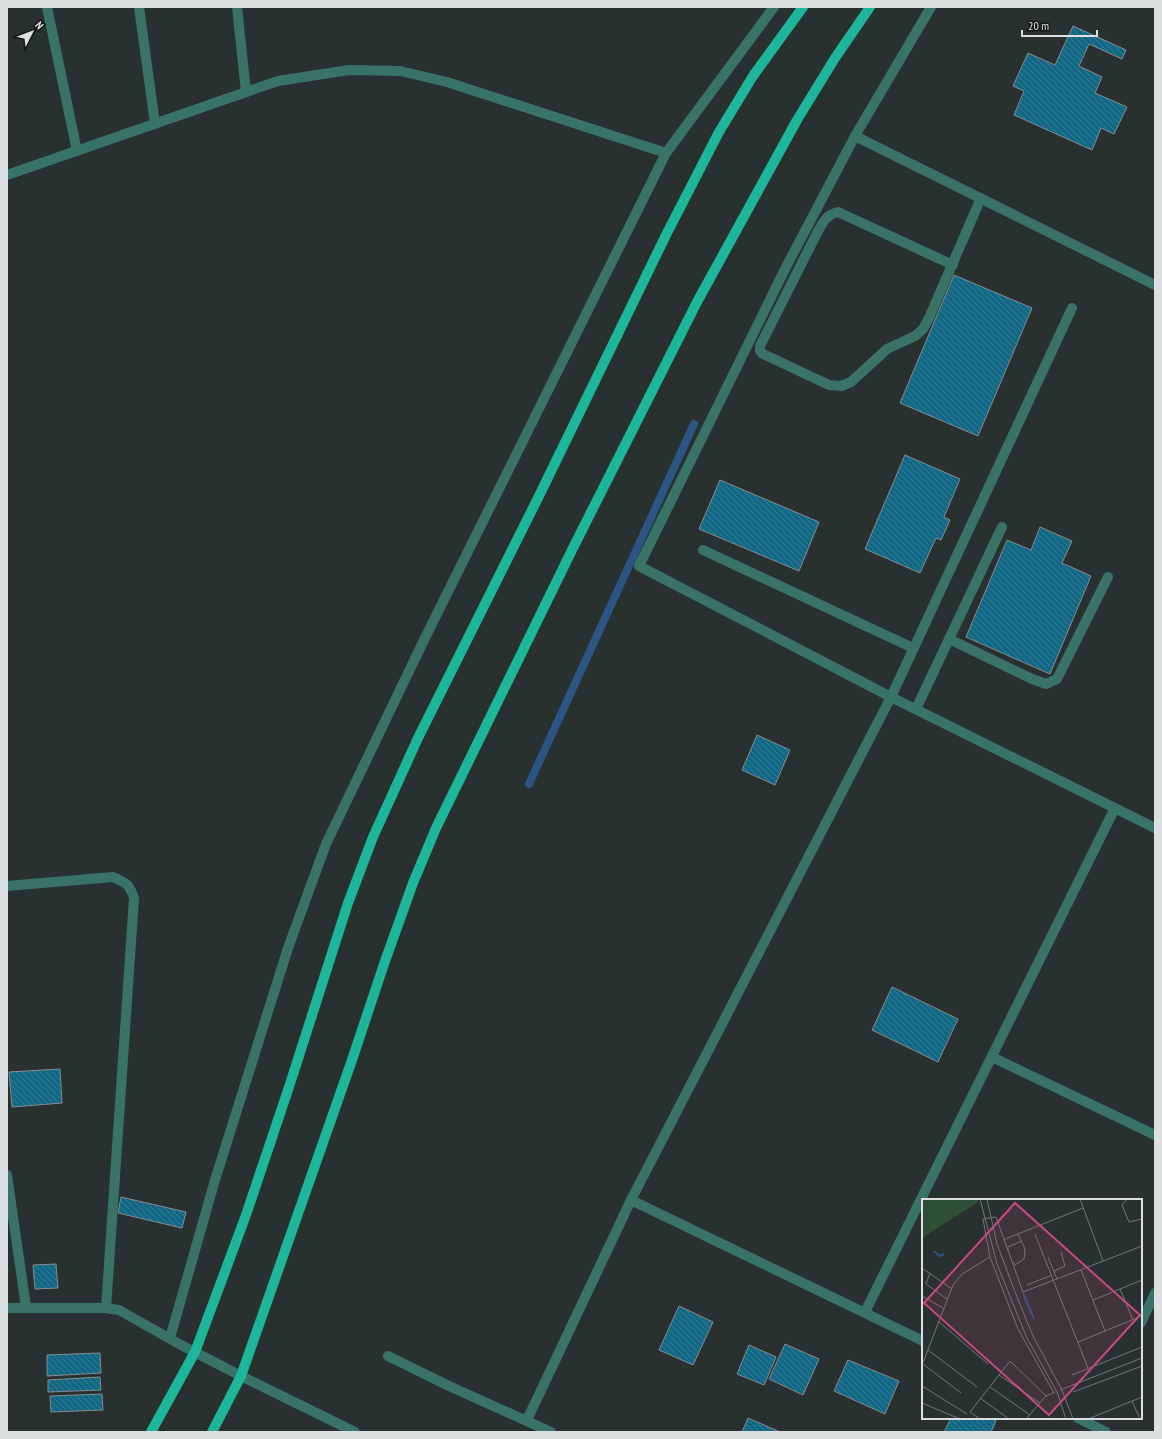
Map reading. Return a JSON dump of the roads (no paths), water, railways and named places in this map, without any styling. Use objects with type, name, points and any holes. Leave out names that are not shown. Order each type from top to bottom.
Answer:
[{"type":"main road","points":[[151,1432],[195,1352],[246,1215],[348,903],[374,837],[418,738],[542,491],[669,229],[719,132],[753,76],[803,7]]},
{"type":"main road","points":[[212,1432],[241,1376],[413,883],[436,828],[576,543],[697,302],[797,120],[851,34],[870,7]]},
{"type":"street","points":[[47,7],[77,151]]},
{"type":"street","points":[[139,7],[155,124]]},
{"type":"street","points":[[237,7],[246,92]]},
{"type":"street","points":[[170,1338],[215,1180],[271,1000],[288,948],[326,844],[423,642],[666,153],[774,7]]},
{"type":"street","points":[[931,7],[855,136],[785,269],[639,566],[891,697],[1155,828]]},
{"type":"street","points":[[7,175],[278,81],[349,70],[400,71],[447,82],[666,153]]},
{"type":"street","points":[[855,136],[1155,285]]},
{"type":"street","points":[[953,265],[838,212],[831,214],[825,219],[818,231],[760,346],[760,351],[763,354],[829,386],[841,386],[851,382],[887,350],[902,341],[915,336],[923,330],[953,265],[981,198]]},
{"type":"street","points":[[527,1420],[631,1200],[891,697],[1072,308]]},
{"type":"street","points":[[916,709],[1002,526]]},
{"type":"street","points":[[703,550],[913,648]]},
{"type":"street","points":[[949,639],[1032,680],[1046,684],[1056,679],[1108,577]]},
{"type":"street","points":[[865,1312],[1115,808]]},
{"type":"street","points":[[7,886],[113,877],[131,887],[134,898],[106,1308]]},
{"type":"street","points":[[992,1057],[1155,1135]]},
{"type":"street","points":[[7,1175],[26,1307]]},
{"type":"street","points":[[631,1200],[922,1340]]},
{"type":"street","points":[[1142,1321],[1155,1293]]},
{"type":"street","points":[[7,1308],[106,1308],[119,1310],[181,1345],[355,1432]]},
{"type":"street","points":[[388,1356],[449,1386],[551,1432]]},
{"type":"street","points":[[1082,1419],[1094,1422],[1106,1432]]},
{"type":"waterway","points":[[529,784],[694,424]]}]
